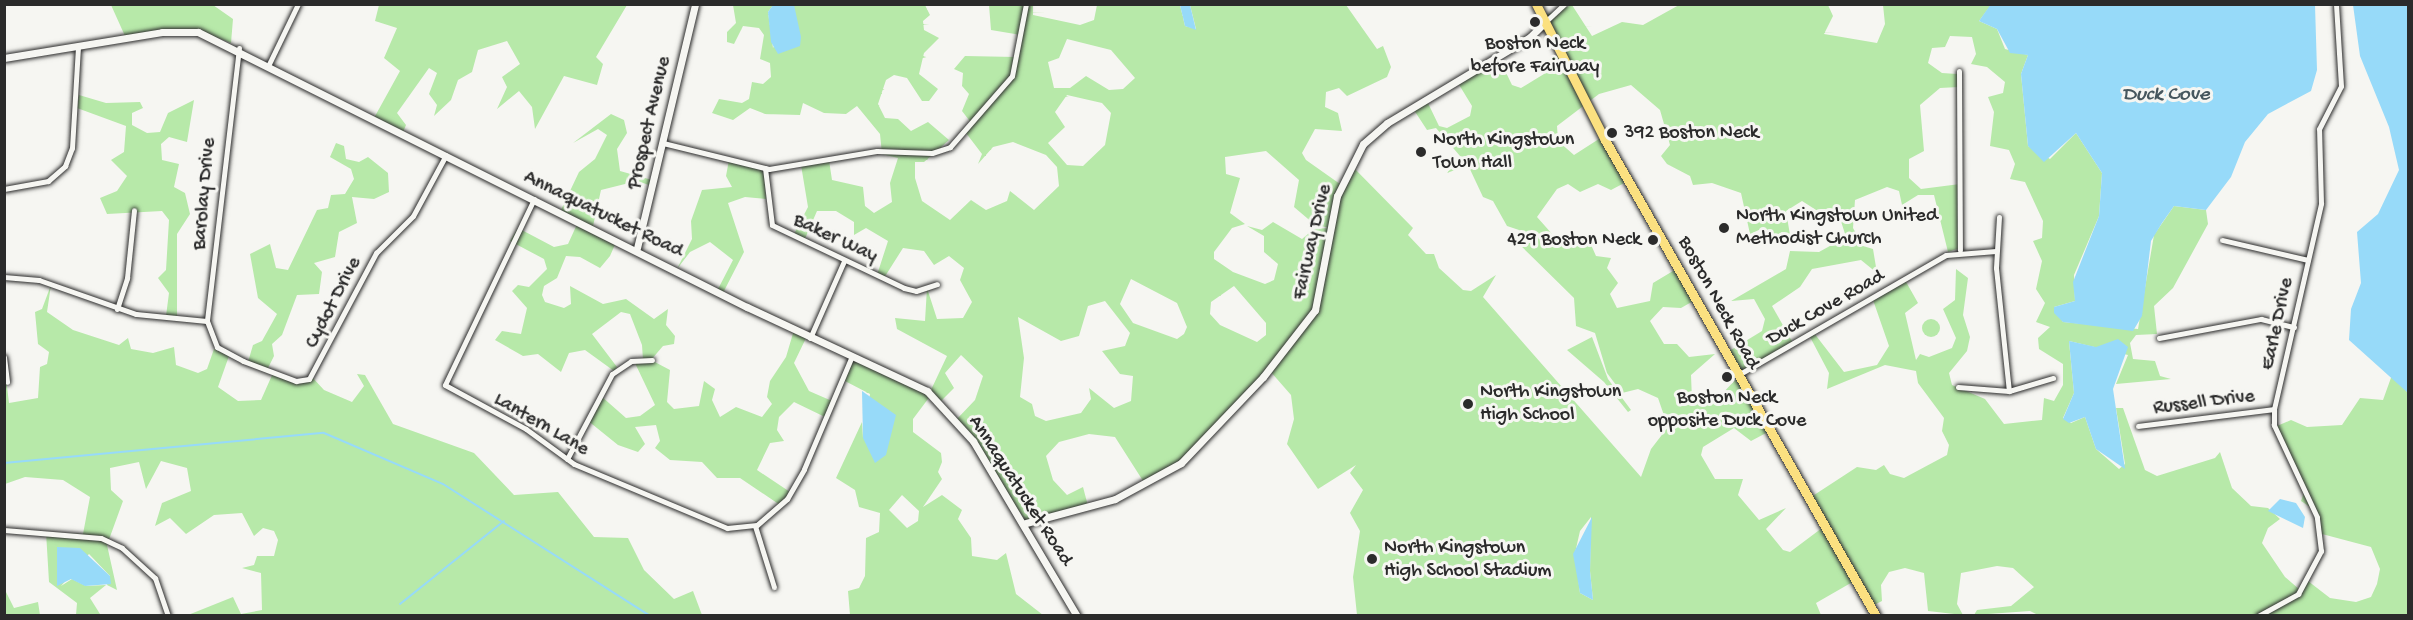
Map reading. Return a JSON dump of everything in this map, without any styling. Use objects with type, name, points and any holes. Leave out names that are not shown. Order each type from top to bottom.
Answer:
[{"type":"main road","name":"Boston Neck Road","points":[[1536,4],[1738,375],[1876,615]]},
{"type":"street","points":[[269,64],[298,4]]},
{"type":"street","name":"Prospect Avenue","points":[[637,248],[695,4]]},
{"type":"street","points":[[663,143],[765,168],[884,150],[932,153],[950,147],[1012,76],[1026,4]]},
{"type":"street","points":[[1545,22],[1564,4]]},
{"type":"street","name":"Earle Drive","points":[[2258,615],[2298,594],[2318,565],[2323,537],[2274,425],[2274,409],[2321,202],[2316,146],[2341,86],[2336,4]]},
{"type":"street","name":"Fairway Drive","points":[[1026,523],[1115,499],[1181,463],[1263,377],[1316,310],[1337,196],[1363,144],[1403,112],[1530,37],[1545,22]]},
{"type":"street","name":"Annaquatucket Road","points":[[4,58],[185,31],[239,48],[446,155],[637,248],[810,338],[852,356],[941,402],[1026,523],[1077,615]]},
{"type":"street","points":[[4,189],[48,181],[65,166],[77,106],[78,46]]},
{"type":"street","name":"Barolay Drive","points":[[213,342],[207,321],[239,48]]},
{"type":"street","points":[[1959,71],[1960,250],[1995,251]]},
{"type":"street","name":"Cydot Drive","points":[[213,342],[262,369],[296,381],[309,379],[376,252],[414,216],[446,155]]},
{"type":"street","name":"Baker Way","points":[[765,168],[772,225],[844,261],[916,291],[937,284]]},
{"type":"street","name":"Lantern Lane","points":[[534,199],[445,385],[526,429],[567,459],[727,528],[755,526]]},
{"type":"street","points":[[117,309],[127,278],[134,210]]},
{"type":"street","points":[[1999,218],[1995,251],[2009,391]]},
{"type":"street","points":[[2223,240],[2308,260]]},
{"type":"street","name":"Duck Cove Road","points":[[1738,375],[1960,250]]},
{"type":"street","points":[[810,338],[844,261]]},
{"type":"street","points":[[4,278],[39,280],[117,309],[207,321]]},
{"type":"street","points":[[2159,338],[2261,319],[2294,327]]},
{"type":"street","points":[[774,587],[755,526],[787,499],[804,469],[852,356]]},
{"type":"street","points":[[4,357],[7,382]]},
{"type":"street","points":[[567,459],[612,374],[631,361],[651,360]]},
{"type":"street","points":[[1959,387],[2009,391],[2053,378]]},
{"type":"street","name":"Russell Drive","points":[[2138,426],[2274,409]]},
{"type":"street","points":[[4,530],[101,538],[122,548],[155,578],[168,615]]},
{"type":"green space","points":[[111,5],[213,5],[233,19],[231,43],[199,31],[125,36]]},
{"type":"green space","points":[[379,5],[627,5],[596,57],[603,64],[597,85],[564,76],[535,129],[532,107],[519,91],[497,109],[507,87],[502,77],[520,64],[507,41],[478,50],[472,72],[458,80],[451,100],[434,116],[437,105],[429,94],[437,73],[429,68],[397,113],[406,125],[403,132],[374,118],[400,71],[384,58],[397,28],[375,21]]},
{"type":"green space","points":[[733,5],[773,5],[768,12],[773,48],[794,5],[925,5],[930,15],[923,21],[924,30],[939,38],[924,53],[919,74],[938,89],[929,101],[922,101],[907,78],[894,75],[886,80],[878,104],[885,118],[898,119],[911,131],[928,122],[949,140],[924,162],[915,162],[915,178],[922,201],[950,220],[971,200],[986,210],[1007,201],[1010,191],[1034,210],[1059,186],[1057,167],[1046,155],[1013,142],[993,147],[978,164],[982,154],[966,133],[972,124],[962,111],[969,94],[962,86],[963,73],[954,69],[965,56],[1016,57],[1021,35],[991,30],[989,5],[1033,5],[1033,15],[1080,25],[1094,20],[1097,5],[1180,5],[1185,26],[1196,29],[1190,5],[1346,5],[1377,49],[1383,46],[1391,67],[1387,77],[1347,96],[1339,88],[1326,92],[1325,107],[1338,113],[1342,131],[1315,129],[1302,153],[1306,160],[1340,184],[1350,164],[1413,228],[1408,235],[1426,254],[1434,254],[1439,268],[1463,290],[1471,291],[1496,275],[1483,297],[1641,477],[1651,449],[1668,427],[1658,398],[1638,389],[1622,393],[1607,373],[1595,333],[1576,326],[1574,298],[1517,242],[1519,230],[1507,226],[1493,201],[1483,197],[1468,165],[1447,173],[1460,156],[1436,128],[1427,130],[1412,107],[1426,99],[1439,126],[1447,128],[1470,116],[1472,106],[1458,83],[1499,58],[1512,85],[1521,88],[1544,74],[1545,62],[1560,54],[1543,16],[1572,5],[1592,36],[1622,22],[1643,25],[1679,5],[1828,5],[1833,16],[1824,34],[1877,43],[1885,24],[1883,5],[1991,5],[1979,21],[1997,29],[2005,49],[2028,55],[2021,74],[2028,146],[2050,159],[2076,133],[2102,173],[2099,216],[2074,275],[2075,301],[2054,307],[2063,322],[2138,329],[2154,235],[2174,206],[2206,210],[2208,224],[2173,288],[2154,306],[2157,334],[2136,335],[2130,343],[2133,359],[2155,361],[2160,376],[2171,379],[2116,384],[2128,355],[2069,341],[2074,393],[2063,418],[2071,423],[2085,417],[2096,449],[2119,469],[2125,464],[2116,408],[2123,408],[2145,470],[2157,476],[2215,458],[2220,452],[2232,488],[2251,506],[2268,508],[2280,519],[2268,528],[2262,543],[2285,577],[2300,590],[2308,581],[2330,598],[2356,602],[2371,597],[2377,584],[2380,569],[2371,547],[2322,534],[2313,509],[2301,501],[2305,490],[2277,426],[2291,420],[2307,427],[2342,425],[2360,398],[2383,400],[2392,375],[2408,393],[2408,615],[2040,616],[2030,611],[1974,615],[1977,610],[2011,606],[2034,587],[2013,568],[1997,566],[1961,573],[1957,604],[1963,615],[1928,611],[1924,573],[1905,568],[1889,572],[1881,585],[1882,601],[1872,606],[1856,580],[1816,603],[1821,615],[1357,615],[1353,577],[1360,531],[1350,513],[1363,490],[1350,473],[1356,465],[1318,489],[1287,444],[1294,419],[1291,395],[1270,371],[1181,462],[1145,484],[1115,437],[1089,434],[1059,442],[1046,456],[1053,480],[1067,495],[1083,487],[1088,506],[1026,521],[956,420],[975,400],[983,376],[961,355],[945,373],[954,388],[941,401],[931,395],[913,419],[913,432],[941,453],[942,462],[938,472],[942,479],[923,507],[942,495],[962,510],[958,519],[971,538],[972,556],[997,560],[1006,553],[1016,594],[1043,615],[850,615],[848,591],[859,588],[865,576],[866,538],[879,532],[880,513],[859,507],[855,490],[836,478],[862,422],[863,438],[870,394],[843,380],[851,358],[930,392],[947,356],[897,329],[895,318],[925,321],[927,288],[937,319],[963,318],[972,302],[960,280],[964,268],[949,256],[934,265],[924,251],[903,248],[884,278],[877,275],[888,241],[866,228],[854,235],[854,222],[836,211],[817,211],[804,241],[793,236],[808,207],[801,165],[829,160],[832,180],[863,187],[865,206],[874,213],[892,202],[890,183],[898,158],[882,154],[880,134],[857,106],[846,114],[824,113],[803,103],[800,115],[765,114],[750,108],[733,120],[712,113],[719,99],[742,103],[749,99],[752,82],[763,84],[771,77],[770,63],[760,59],[764,35],[759,28],[743,26],[734,44],[727,42],[727,32],[736,23]],"holes":[[[1950,36],[1972,37],[1976,54],[1971,64],[1987,67],[2005,82],[2003,93],[1988,97],[1994,112],[1990,146],[2009,150],[2015,164],[2010,179],[2025,182],[2043,221],[2042,238],[2033,241],[2042,261],[2036,289],[2045,303],[2036,322],[2050,327],[2038,338],[2039,349],[2063,364],[2063,385],[2054,401],[2044,398],[2042,420],[2004,424],[1985,399],[1952,385],[1949,373],[1967,351],[1970,337],[1963,315],[1968,278],[1956,269],[1955,300],[1943,309],[1956,338],[1952,348],[1929,357],[1920,354],[1916,360],[1905,313],[1918,303],[1905,280],[1873,300],[1889,346],[1877,365],[1844,372],[1814,333],[1809,335],[1829,373],[1827,389],[1885,365],[1916,371],[1918,383],[1944,418],[1942,431],[1949,445],[1947,455],[1904,478],[1890,474],[1884,465],[1876,470],[1857,467],[1808,499],[1822,528],[1790,552],[1783,550],[1766,529],[1786,508],[1759,520],[1738,495],[1743,479],[1715,479],[1701,455],[1703,447],[1734,428],[1751,441],[1768,432],[1738,377],[1720,396],[1699,404],[1692,400],[1691,375],[1715,354],[1689,357],[1677,344],[1664,344],[1650,321],[1663,307],[1681,308],[1695,300],[1678,268],[1653,283],[1650,301],[1617,308],[1610,294],[1618,283],[1607,268],[1611,258],[1596,256],[1588,238],[1561,244],[1537,217],[1557,189],[1568,184],[1580,192],[1598,184],[1611,190],[1628,181],[1602,137],[1574,155],[1558,141],[1557,126],[1599,94],[1631,85],[1660,110],[1670,145],[1661,156],[1667,164],[1690,176],[1693,185],[1712,183],[1741,193],[1750,234],[1761,229],[1770,240],[1782,232],[1790,235],[1786,211],[1802,201],[1824,215],[1839,215],[1846,237],[1819,252],[1790,251],[1786,269],[1731,301],[1754,299],[1765,319],[1762,331],[1726,353],[1740,373],[1793,343],[1772,306],[1800,287],[1812,269],[1861,260],[1877,273],[1873,249],[1863,246],[1853,228],[1855,200],[1887,187],[1899,191],[1902,205],[1918,195],[1934,195],[1948,252],[1960,248],[1960,184],[1921,189],[1909,178],[1909,159],[1924,151],[1920,105],[1940,88],[1959,87],[1957,74],[1942,73],[1928,63],[1932,48],[1945,47]],[[1067,39],[1111,50],[1135,78],[1123,89],[1109,90],[1086,76],[1070,88],[1054,88],[1048,62],[1059,58]],[[1067,95],[1102,103],[1111,113],[1105,145],[1083,166],[1067,165],[1048,143],[1065,127],[1055,112]],[[1266,151],[1299,180],[1294,207],[1314,224],[1329,228],[1314,229],[1302,239],[1273,222],[1262,230],[1247,226],[1264,236],[1264,252],[1278,264],[1274,280],[1265,284],[1233,272],[1214,259],[1214,252],[1232,228],[1245,224],[1230,213],[1240,178],[1226,174],[1225,157]],[[1131,279],[1177,303],[1187,327],[1184,334],[1177,339],[1133,323],[1120,304]],[[1234,286],[1266,323],[1266,335],[1257,342],[1220,325],[1210,314],[1211,302]],[[1105,301],[1130,333],[1125,346],[1102,351],[1120,374],[1133,376],[1131,401],[1114,408],[1089,388],[1091,399],[1081,413],[1046,421],[1035,416],[1032,404],[1020,397],[1024,358],[1018,317],[1061,341],[1079,336],[1088,306]],[[902,495],[919,511],[918,521],[907,528],[889,510]],[[1591,517],[1590,571],[1593,600],[1580,593],[1575,553],[1580,531]]]},
{"type":"green space","points":[[79,95],[106,103],[140,102],[143,108],[132,113],[132,125],[147,133],[160,132],[168,113],[194,100],[187,142],[169,137],[161,144],[162,160],[179,164],[174,187],[185,193],[190,214],[177,234],[177,316],[166,316],[169,293],[158,278],[166,270],[169,220],[162,211],[107,214],[100,198],[117,191],[127,176],[111,160],[124,152],[126,126],[77,108]]},
{"type":"green space","points":[[611,114],[624,120],[627,133],[617,149],[620,171],[652,180],[652,186],[637,181],[601,190],[593,226],[617,240],[610,256],[600,268],[580,257],[566,256],[557,278],[544,286],[542,295],[545,302],[564,308],[571,304],[570,286],[603,304],[626,299],[654,319],[668,309],[666,325],[675,336],[674,344],[663,346],[651,360],[670,370],[667,402],[674,409],[699,406],[704,381],[715,389],[712,400],[720,417],[736,407],[762,417],[772,404],[767,397],[770,381],[786,357],[794,330],[807,336],[794,363],[809,391],[832,401],[825,417],[794,402],[779,417],[777,430],[784,441],[770,443],[757,470],[790,492],[780,505],[740,478],[717,478],[702,462],[670,460],[655,448],[660,441],[656,425],[635,427],[645,444],[638,452],[618,445],[587,420],[601,396],[626,418],[640,416],[655,405],[634,361],[643,360],[642,345],[630,314],[621,312],[592,334],[617,367],[614,371],[585,350],[569,353],[561,372],[538,354],[523,356],[495,340],[502,331],[521,334],[527,308],[512,291],[518,285],[529,287],[547,269],[544,259],[510,241],[518,228],[554,247],[568,244],[579,220],[561,210],[579,172],[595,159],[607,135],[598,129],[573,143]]},
{"type":"green space","points":[[336,143],[344,146],[346,159],[359,162],[368,157],[388,173],[389,192],[374,199],[352,197],[357,223],[339,232],[335,257],[314,263],[322,272],[319,294],[297,295],[282,335],[272,344],[274,356],[267,370],[248,362],[253,345],[262,341],[277,314],[258,298],[250,254],[270,244],[276,268],[288,270],[317,210],[328,208],[331,195],[345,194],[354,179],[351,169],[330,157]]},
{"type":"green space","points":[[729,160],[764,168],[766,199],[745,197],[728,203],[744,252],[723,293],[717,291],[733,260],[710,242],[690,252],[677,269],[692,239],[691,221],[702,190],[732,187],[726,176]]},
{"type":"green space","points":[[51,285],[47,312],[73,330],[119,345],[128,338],[131,349],[153,353],[174,347],[176,365],[198,373],[207,369],[214,349],[229,356],[218,387],[238,401],[261,400],[273,373],[295,380],[312,377],[324,390],[352,402],[364,386],[357,374],[365,375],[393,424],[474,453],[514,495],[558,492],[594,537],[628,538],[644,570],[674,599],[693,591],[702,615],[188,615],[233,597],[241,614],[262,610],[261,573],[242,568],[254,565],[257,556],[274,556],[278,540],[274,531],[263,528],[254,536],[242,513],[214,515],[186,534],[170,518],[155,526],[162,503],[191,491],[187,468],[161,461],[146,489],[139,462],[110,468],[111,490],[123,501],[107,545],[117,590],[107,585],[110,576],[89,554],[61,586],[72,579],[86,586],[106,585],[90,598],[100,614],[110,615],[76,615],[77,603],[49,582],[46,532],[83,534],[90,497],[63,480],[25,477],[5,484],[4,362],[9,403],[38,398],[40,367],[47,364],[49,352],[38,344],[35,312],[42,309]]},
{"type":"green space","points":[[1927,319],[1935,319],[1940,324],[1938,335],[1927,337],[1922,332],[1922,324]]},
{"type":"green space","points":[[1592,337],[1608,379],[1631,410],[1628,412],[1604,382],[1567,350]]},
{"type":"green space","points":[[5,590],[14,608],[38,602],[40,615],[5,615]]},
{"type":"water","name":"Duck Cove","points":[[1991,4],[2315,5],[2317,70],[2311,91],[2268,114],[2245,142],[2231,177],[2206,210],[2174,206],[2151,241],[2142,316],[2133,331],[2063,322],[2054,313],[2054,307],[2075,301],[2073,282],[2099,216],[2102,173],[2076,133],[2044,162],[2028,146],[2021,74],[2028,55],[2010,53],[1997,29],[1979,21]]},
{"type":"water","points":[[773,5],[794,5],[801,37],[800,46],[778,54],[771,42],[768,12]]},
{"type":"water","points":[[1180,5],[1190,5],[1196,30],[1185,26]]},
{"type":"water","points":[[2353,5],[2408,5],[2408,393],[2349,340],[2351,309],[2361,283],[2357,232],[2378,214],[2399,170],[2389,127],[2360,56]]},
{"type":"water","points":[[2118,339],[2128,347],[2113,389],[2125,469],[2096,449],[2085,417],[2069,423],[2063,419],[2074,393],[2069,341],[2096,347]]},
{"type":"water","points":[[862,391],[896,415],[886,455],[875,463],[863,438]]},
{"type":"water","points":[[2280,499],[2296,503],[2305,517],[2303,528],[2268,511]]},
{"type":"water","points":[[1592,517],[1590,571],[1593,600],[1580,593],[1573,554]]},
{"type":"water","points":[[57,547],[80,548],[110,576],[111,584],[85,586],[71,579],[57,586]]},
{"type":"waterway","points":[[4,463],[324,433],[443,484],[650,616]]},
{"type":"waterway","points":[[400,604],[504,521]]},
{"type":"place","name":"Boston Neck before Fairway","points":[[1535,22]]},
{"type":"place","name":"392 Boston Neck","points":[[1612,133]]},
{"type":"place","name":"North Kingstown Town Hall","points":[[1421,152]]},
{"type":"place","name":"North Kingstown United Methodist Church","points":[[1724,228]]},
{"type":"place","name":"429 Boston Neck","points":[[1653,240]]},
{"type":"place","name":"Boston Neck opposite Duck Cove","points":[[1727,377]]},
{"type":"place","name":"North Kingstown High School","points":[[1468,404]]},
{"type":"place","name":"North Kingstown High School Stadium","points":[[1372,559]]}]
